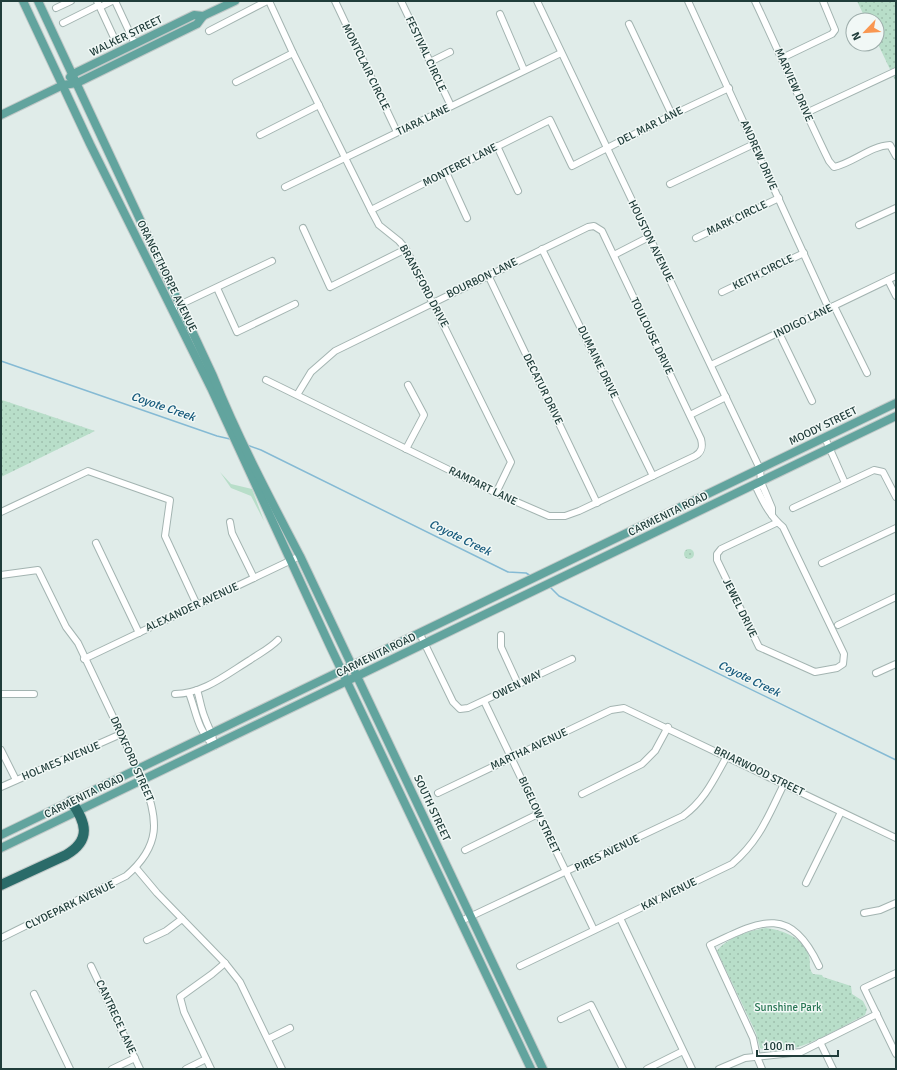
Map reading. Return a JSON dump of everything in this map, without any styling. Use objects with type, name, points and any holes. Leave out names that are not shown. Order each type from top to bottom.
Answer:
[{"type":"highway","points":[[1,885],[75,850],[81,843],[84,833],[84,823],[72,801]]},
{"type":"main road","name":"ORANGETHORPE AVENUE","points":[[23,1],[171,309],[223,408]]},
{"type":"main road","points":[[33,1],[48,22]]},
{"type":"main road","name":"ORANGETHORPE AVENUE","points":[[38,1],[180,305],[223,408],[259,485],[290,561]]},
{"type":"main road","name":"WALKER STREET","points":[[1,115],[63,85],[77,83],[130,56],[194,15],[203,16],[231,2]]},
{"type":"main road","name":"WALKER STREET","points":[[63,85],[73,74],[149,38],[162,36]]},
{"type":"main road","points":[[130,56],[131,51],[143,46],[149,38]]},
{"type":"main road","name":"MOODY STREET","points":[[760,469],[896,403]]},
{"type":"main road","name":"MOODY STREET","points":[[761,482],[896,416]]},
{"type":"main road","name":"CARMENITA ROAD","points":[[1,835],[760,469]]},
{"type":"main road","name":"CARMENITA ROAD","points":[[1,848],[761,482]]},
{"type":"main road","name":"ORANGETHORPE AVENUE","points":[[259,485],[300,556]]},
{"type":"main road","name":"SOUTH STREET","points":[[300,556],[543,1069]]},
{"type":"main road","name":"SOUTH STREET","points":[[290,561],[532,1069]]},
{"type":"street","points":[[56,8],[71,1]]},
{"type":"street","points":[[63,23],[99,4],[114,1],[135,44]]},
{"type":"street","points":[[209,31],[268,1]]},
{"type":"street","name":"BRANSFORD DRIVE","points":[[268,1],[379,225],[399,241],[406,249],[511,462],[496,493]]},
{"type":"street","name":"MONTCLAIR CIRCLE","points":[[335,1],[397,132]]},
{"type":"street","name":"FESTIVAL CIRCLE","points":[[401,1],[451,106]]},
{"type":"street","name":"HOUSTON AVENUE","points":[[537,1],[760,469],[761,482]]},
{"type":"street","name":"ANDREW DRIVE","points":[[688,1],[778,198],[804,252],[867,373]]},
{"type":"street","name":"MARVIEW DRIVE","points":[[755,1],[806,113],[829,161],[834,167],[841,166],[882,146],[890,145],[896,156]]},
{"type":"street","points":[[782,58],[832,34],[835,30],[823,1]]},
{"type":"street","points":[[99,4],[116,42]]},
{"type":"street","points":[[500,14],[524,70]]},
{"type":"street","points":[[629,24],[672,115]]},
{"type":"street","points":[[430,62],[450,52]]},
{"type":"street","points":[[236,82],[293,53]]},
{"type":"street","name":"TIARA LANE","points":[[285,187],[344,157],[562,53]]},
{"type":"street","points":[[806,113],[896,71]]},
{"type":"street","name":"DEL MAR LANE","points":[[572,166],[729,88]]},
{"type":"street","points":[[260,136],[319,105]]},
{"type":"street","name":"MONTEREY LANE","points":[[371,210],[550,120],[572,166]]},
{"type":"street","points":[[670,184],[754,144]]},
{"type":"street","points":[[497,146],[518,191]]},
{"type":"street","points":[[446,172],[467,218]]},
{"type":"street","name":"MARK CIRCLE","points":[[696,238],[778,198]]},
{"type":"street","points":[[859,226],[896,208]]},
{"type":"street","name":"BOURBON LANE","points":[[297,395],[311,372],[334,351],[588,226],[596,226]]},
{"type":"street","name":"TOULOUSE DRIVE","points":[[596,226],[602,231],[614,255],[701,439],[702,449]]},
{"type":"street","points":[[303,228],[330,287],[406,249]]},
{"type":"street","points":[[614,255],[650,237]]},
{"type":"street","name":"DUMAINE DRIVE","points":[[542,249],[653,476]]},
{"type":"street","name":"KEITH CIRCLE","points":[[722,292],[804,252]]},
{"type":"street","points":[[171,309],[272,261]]},
{"type":"street","name":"DECATUR DRIVE","points":[[488,275],[597,503]]},
{"type":"street","name":"INDIGO LANE","points":[[711,365],[896,276]]},
{"type":"street","points":[[888,280],[896,296]]},
{"type":"street","points":[[217,288],[237,332],[295,304]]},
{"type":"street","points":[[779,332],[812,401]]},
{"type":"street","name":"RAMPART LANE","points":[[266,380],[496,493],[549,516],[565,516],[597,503],[695,456],[702,449]]},
{"type":"street","points":[[406,448],[424,415],[408,385]]},
{"type":"street","points":[[690,415],[726,397]]},
{"type":"street","points":[[824,438],[845,483]]},
{"type":"street","points":[[793,508],[874,470],[883,472],[896,497]]},
{"type":"street","points":[[1,512],[88,471],[170,500],[165,536],[198,605]]},
{"type":"street","name":"JEWEL DRIVE","points":[[761,482],[757,489],[767,510],[772,515],[776,523],[783,527],[844,654],[843,664],[837,668],[815,672],[759,647],[717,560],[717,554],[721,549],[776,523]]},
{"type":"street","points":[[230,522],[232,533],[254,578]]},
{"type":"street","points":[[822,563],[896,528]]},
{"type":"street","points":[[96,542],[139,633]]},
{"type":"street","name":"ALEXANDER AVENUE","points":[[84,659],[300,556]]},
{"type":"street","name":"DROXFORD STREET","points":[[1,575],[38,570],[138,769],[152,801],[154,820],[153,837],[148,851],[136,868]]},
{"type":"street","points":[[838,625],[896,597]]},
{"type":"street","points":[[420,634],[425,644]]},
{"type":"street","points":[[501,635],[501,647],[518,684]]},
{"type":"street","points":[[174,694],[189,693],[223,678],[270,648],[278,640]]},
{"type":"street","name":"OWEN WAY","points":[[425,644],[453,702],[460,709],[468,708],[484,701],[572,659]]},
{"type":"street","points":[[876,673],[896,664]]},
{"type":"street","points":[[197,690],[209,735],[214,746]]},
{"type":"street","points":[[189,693],[194,706],[196,720],[209,735]]},
{"type":"street","points":[[1,694],[34,694]]},
{"type":"street","name":"BIGELOW STREET","points":[[484,701],[594,930]]},
{"type":"street","name":"MARTHA AVENUE","points":[[438,793],[611,710],[621,707]]},
{"type":"street","name":"BRIARWOOD STREET","points":[[621,707],[627,708],[668,727],[896,838]]},
{"type":"street","points":[[582,794],[642,764],[655,751],[668,727]]},
{"type":"street","name":"HOLMES AVENUE","points":[[1,787],[82,753],[121,734]]},
{"type":"street","points":[[1,750],[16,780]]},
{"type":"street","name":"PIRES AVENUE","points":[[461,921],[683,816],[697,806],[709,789],[726,756]]},
{"type":"street","name":"KAY AVENUE","points":[[520,966],[737,860],[747,852],[757,838],[784,784]]},
{"type":"street","points":[[806,883],[841,812]]},
{"type":"street","points":[[465,850],[538,814]]},
{"type":"street","points":[[136,868],[182,919],[225,963],[240,982],[282,1069]]},
{"type":"street","name":"CLYDEPARK AVENUE","points":[[1,938],[113,884],[136,868]]},
{"type":"street","points":[[864,913],[880,910],[896,903]]},
{"type":"street","points":[[620,918],[692,1069]]},
{"type":"street","points":[[147,940],[166,931],[182,919]]},
{"type":"street","points":[[762,1069],[757,1057],[753,1038],[710,945],[752,926],[770,923],[778,924],[789,928],[802,937],[810,947],[819,966]]},
{"type":"street","points":[[211,1069],[184,1012],[180,997],[225,963]]},
{"type":"street","name":"CANTRECE LANE","points":[[91,966],[140,1069]]},
{"type":"street","points":[[896,973],[864,988],[896,1054]]},
{"type":"street","points":[[34,994],[70,1069]]},
{"type":"street","points":[[561,1018],[591,1005],[623,1069]]},
{"type":"street","points":[[719,1069],[745,1058],[801,1052],[877,1014]]},
{"type":"street","points":[[268,1039],[290,1028]]},
{"type":"street","points":[[820,1042],[833,1069]]},
{"type":"street","points":[[647,1069],[683,1051]]},
{"type":"street","points":[[112,1069],[135,1058]]},
{"type":"street","points":[[186,1069],[206,1059]]},
{"type":"green space","points":[[857,1],[896,1],[896,82],[882,52],[885,52],[885,12],[862,12]]},
{"type":"green space","points":[[1,400],[5,401],[95,431],[1,477]]},
{"type":"green space","points":[[220,472],[231,484],[252,489],[264,521],[251,496],[231,488]]},
{"type":"green space","points":[[689,549],[694,554],[689,559],[684,554]]},
{"type":"green space","name":"Sunshine Park","points":[[766,928],[786,933],[803,944],[809,956],[810,968],[813,974],[822,975],[823,977],[851,986],[852,994],[863,1001],[867,1009],[865,1015],[798,1047],[771,1051],[760,1048],[756,1033],[717,951],[726,942],[746,933]]},
{"type":"waterway","name":"Coyote Creek","points":[[1,361],[217,436],[230,439]]},
{"type":"waterway","name":"Coyote Creek","points":[[247,445],[261,450],[508,572],[526,573],[531,576]]},
{"type":"waterway","name":"Coyote Creek","points":[[550,587],[559,596],[896,760]]}]
